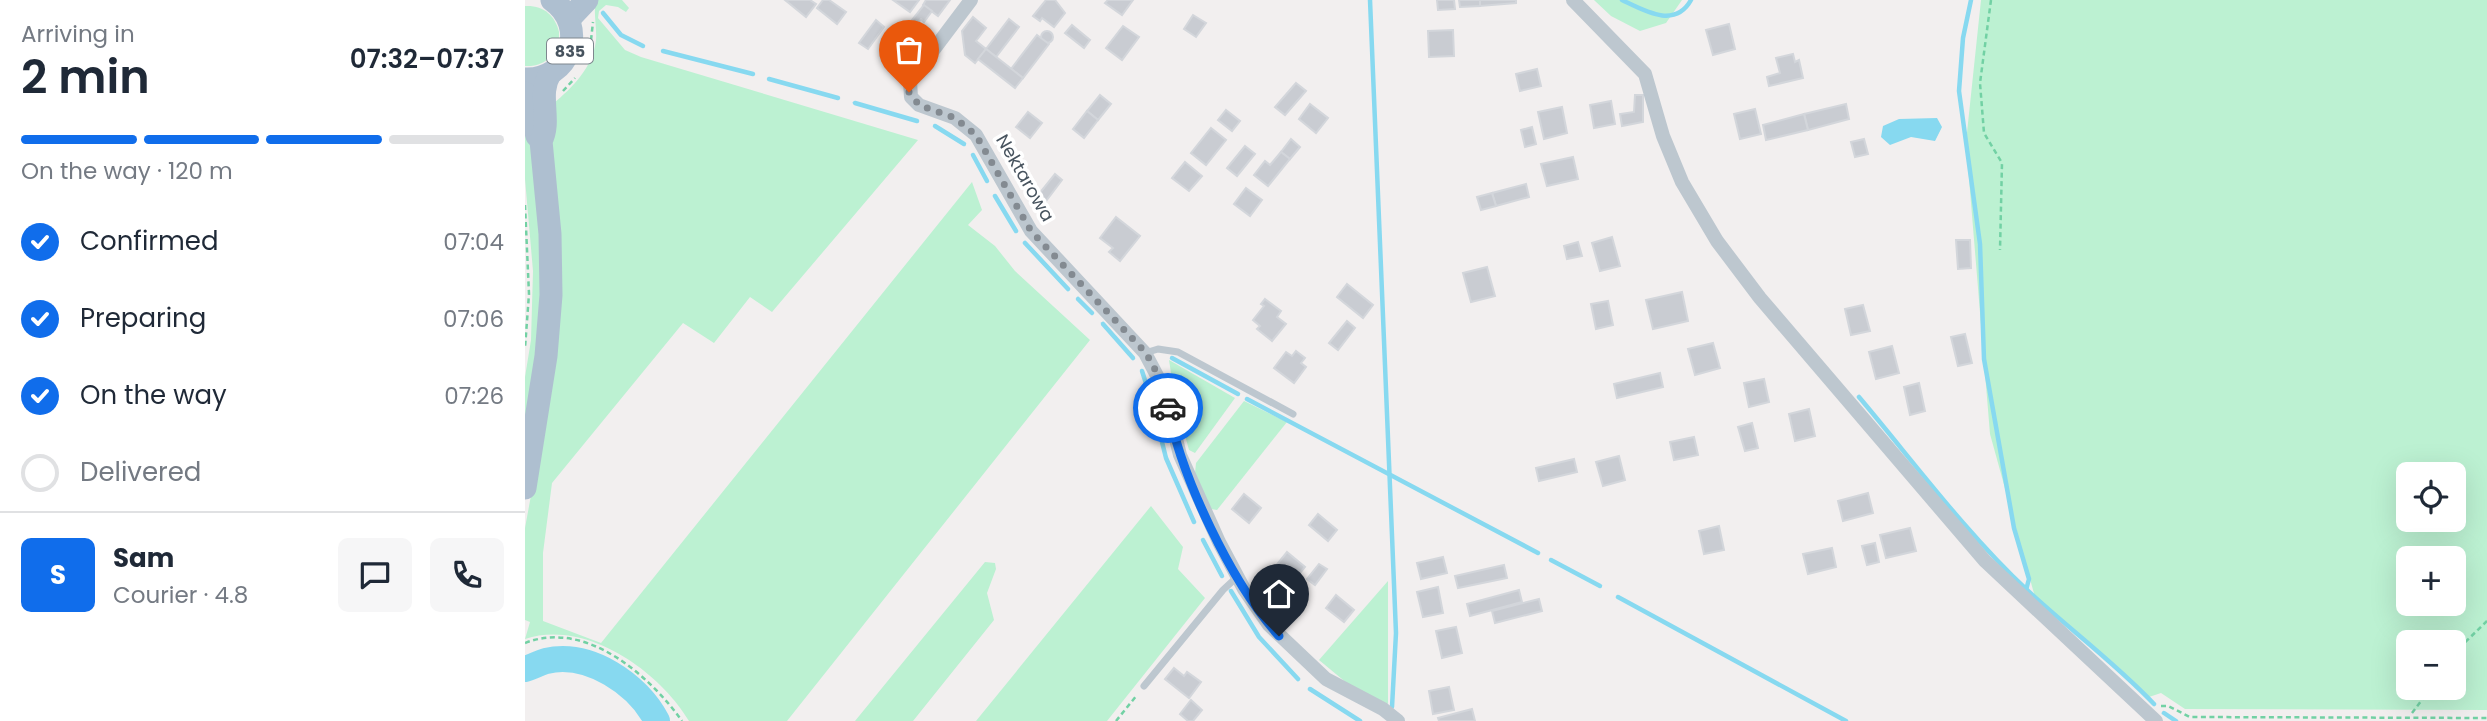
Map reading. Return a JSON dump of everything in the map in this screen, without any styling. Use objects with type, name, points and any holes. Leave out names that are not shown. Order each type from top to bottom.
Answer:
[{"type":"main road","name":"835","points":[[541,141],[545,131],[545,86],[550,74],[562,64],[570,50],[572,35],[569,19],[553,0]]},
{"type":"main road","name":"835","points":[[569,19],[587,0]]},
{"type":"main road","name":"835","points":[[525,79],[550,74]]},
{"type":"main road","name":"835","points":[[525,93],[533,128],[541,141],[550,243],[550,315],[525,488]]},
{"type":"street","name":"Nektarowa","points":[[971,0],[910,81],[911,97],[919,105],[955,118],[976,135],[1031,231],[1146,353],[1163,387],[1184,465],[1237,577],[1269,625],[1304,661],[1334,685],[1383,709],[1398,721]]},
{"type":"street","points":[[1573,0],[1644,75],[1663,136],[1682,182],[1717,241],[1760,298],[1985,561],[2156,721]]},
{"type":"lane","points":[[1146,353],[1158,349],[1178,352],[1293,414]]},
{"type":"lane","points":[[1144,686],[1223,590],[1237,577]]},
{"type":"path","points":[[1991,0],[1980,83],[1984,134],[2002,163],[2000,250]]},
{"type":"path","points":[[525,205],[529,294],[525,348]]},
{"type":"path","points":[[2466,641],[2487,621]]},
{"type":"path","points":[[525,643],[536,638],[577,642],[621,658],[661,692],[682,721]]},
{"type":"path","points":[[1116,721],[1144,686]]},
{"type":"path","points":[[2413,713],[2422,700]]},
{"type":"path","points":[[2164,705],[2190,717],[2487,718]]},
{"type":"green space","points":[[596,0],[622,0],[629,8],[626,12],[606,5],[599,11],[598,18],[625,50],[641,57],[918,140],[772,312],[750,297],[714,343],[683,323],[552,483],[543,553],[543,621],[601,643],[972,182],[982,210],[968,225],[995,246],[1015,271],[1090,340],[787,721],[689,721],[659,684],[619,654],[572,636],[548,635],[525,639],[530,622],[525,620],[525,528],[541,441],[549,141],[553,104],[575,83],[591,59],[596,40]]},
{"type":"green space","points":[[1594,0],[1682,0],[1666,23],[1640,31],[1611,16]]},
{"type":"green space","points":[[1981,0],[2487,0],[2487,710],[2185,709],[2161,693],[2149,697],[2035,597],[1990,434],[1966,142]]},
{"type":"green space","points":[[525,6],[537,7],[547,12],[555,21],[559,32],[554,52],[545,61],[533,66],[525,66]]},
{"type":"green space","points":[[525,112],[532,143],[544,285],[525,443],[525,377],[531,340],[533,271],[525,179]]},
{"type":"green space","points":[[1169,360],[1235,398],[1195,453],[1189,450],[1175,399]]},
{"type":"green space","points":[[1244,401],[1287,422],[1217,510],[1211,509],[1195,473],[1196,463]]},
{"type":"green space","points":[[1151,506],[1183,547],[1178,569],[1205,598],[1107,721],[976,721]]},
{"type":"green space","points":[[985,562],[995,563],[996,569],[987,593],[994,620],[913,721],[855,721]]},
{"type":"green space","points":[[1388,581],[1388,704],[1354,689],[1319,660]]},
{"type":"water","points":[[1937,118],[1942,127],[1935,141],[1911,137],[1890,145],[1881,137],[1883,126],[1899,119]]},
{"type":"building","points":[[785,0],[810,0],[816,4],[806,17]]},
{"type":"building","points":[[823,0],[829,0],[846,12],[837,24],[817,8]]},
{"type":"building","points":[[893,0],[919,0],[910,12]]},
{"type":"building","points":[[926,0],[950,0],[938,16],[923,5]]},
{"type":"building","points":[[1046,0],[1055,0],[1065,13],[1054,27],[1042,18],[1040,21],[1033,16]]},
{"type":"building","points":[[1108,0],[1133,0],[1122,15],[1105,3]]},
{"type":"building","points":[[1437,0],[1454,0],[1455,9],[1438,10]]},
{"type":"building","points":[[1459,0],[1480,0],[1480,6],[1460,7]]},
{"type":"building","points":[[1480,0],[1516,0],[1516,3],[1480,6]]},
{"type":"building","points":[[924,5],[932,11],[924,22],[921,19],[913,29],[908,25]]},
{"type":"building","points":[[1193,15],[1206,23],[1196,37],[1184,29]]},
{"type":"building","points":[[973,17],[986,28],[976,41],[986,49],[975,63],[965,55],[962,31]]},
{"type":"building","points":[[1009,19],[1019,27],[996,57],[986,49]]},
{"type":"building","points":[[876,20],[884,27],[868,49],[859,43]]},
{"type":"building","points":[[1729,24],[1735,49],[1713,55],[1706,30]]},
{"type":"building","points":[[1072,25],[1090,40],[1084,48],[1065,33]]},
{"type":"building","points":[[1123,26],[1139,37],[1122,60],[1106,48]]},
{"type":"building","points":[[1453,30],[1454,56],[1429,57],[1428,31]]},
{"type":"building","points":[[1047,31],[1053,37],[1047,43],[1041,37]]},
{"type":"building","points":[[1037,35],[1049,44],[1023,78],[1011,69]]},
{"type":"building","points":[[986,49],[1023,78],[1015,88],[978,59]]},
{"type":"building","points":[[1793,54],[1795,62],[1799,60],[1803,78],[1769,86],[1767,77],[1780,73],[1776,58]]},
{"type":"building","points":[[1537,69],[1541,86],[1520,91],[1516,74]]},
{"type":"building","points":[[1296,83],[1306,91],[1285,115],[1275,107]]},
{"type":"building","points":[[1100,95],[1111,104],[1098,120],[1087,111]]},
{"type":"building","points":[[1635,95],[1643,95],[1643,122],[1622,126],[1620,114],[1634,112]]},
{"type":"building","points":[[1611,101],[1615,124],[1594,128],[1590,105]]},
{"type":"building","points":[[1310,104],[1328,118],[1316,133],[1299,119]]},
{"type":"building","points":[[1846,104],[1849,119],[1808,130],[1804,114]]},
{"type":"building","points":[[1562,107],[1567,133],[1544,139],[1538,112]]},
{"type":"building","points":[[1755,109],[1761,134],[1740,139],[1734,114]]},
{"type":"building","points":[[1226,110],[1240,121],[1232,131],[1218,120]]},
{"type":"building","points":[[1087,111],[1098,120],[1084,138],[1073,129]]},
{"type":"building","points":[[1028,112],[1042,123],[1030,138],[1016,127]]},
{"type":"building","points":[[1804,114],[1808,130],[1766,140],[1763,125]]},
{"type":"building","points":[[1532,127],[1536,144],[1525,147],[1521,130]]},
{"type":"building","points":[[1211,128],[1226,140],[1206,165],[1191,153]]},
{"type":"building","points":[[1291,139],[1300,147],[1290,159],[1281,152]]},
{"type":"building","points":[[1864,139],[1868,154],[1855,157],[1851,142]]},
{"type":"building","points":[[1245,146],[1255,154],[1237,176],[1227,168]]},
{"type":"building","points":[[1281,152],[1290,159],[1268,186],[1254,175],[1265,161],[1270,165]]},
{"type":"building","points":[[1573,157],[1578,179],[1547,186],[1541,164]]},
{"type":"building","points":[[1185,162],[1202,176],[1189,191],[1172,178]]},
{"type":"building","points":[[1055,174],[1062,180],[1046,201],[1038,195]]},
{"type":"building","points":[[1526,184],[1529,197],[1496,206],[1492,193]]},
{"type":"building","points":[[1246,188],[1262,200],[1250,216],[1234,204]]},
{"type":"building","points":[[1492,193],[1496,206],[1481,210],[1477,197]]},
{"type":"building","points":[[1116,217],[1140,236],[1120,261],[1109,252],[1113,248],[1100,238]]},
{"type":"building","points":[[1612,237],[1620,266],[1600,271],[1592,243]]},
{"type":"building","points":[[1956,240],[1970,240],[1971,268],[1958,269]]},
{"type":"building","points":[[1578,242],[1582,256],[1567,259],[1564,246]]},
{"type":"building","points":[[1487,267],[1495,296],[1471,302],[1463,273]]},
{"type":"building","points":[[1347,284],[1373,305],[1363,318],[1337,297]]},
{"type":"building","points":[[1682,292],[1688,321],[1653,329],[1646,300]]},
{"type":"building","points":[[1265,299],[1281,311],[1277,317],[1286,324],[1272,341],[1257,329],[1260,326],[1253,320],[1264,306],[1261,304]]},
{"type":"building","points":[[1608,301],[1613,325],[1596,329],[1591,304]]},
{"type":"building","points":[[1863,305],[1870,331],[1851,335],[1845,309]]},
{"type":"building","points":[[1347,321],[1355,328],[1338,350],[1329,343]]},
{"type":"building","points":[[1965,334],[1972,363],[1958,366],[1951,337]]},
{"type":"building","points":[[1713,343],[1720,368],[1695,375],[1688,349]]},
{"type":"building","points":[[1892,346],[1899,373],[1876,379],[1869,352]]},
{"type":"building","points":[[1296,351],[1305,358],[1301,363],[1306,367],[1294,383],[1274,368],[1286,352],[1292,356]]},
{"type":"building","points":[[1660,373],[1663,387],[1617,398],[1614,384]]},
{"type":"building","points":[[1764,379],[1769,402],[1749,407],[1744,383]]},
{"type":"building","points":[[1919,383],[1925,411],[1910,415],[1904,387]]},
{"type":"building","points":[[1809,409],[1815,436],[1795,441],[1789,414]]},
{"type":"building","points":[[1752,423],[1758,448],[1745,451],[1738,427]]},
{"type":"building","points":[[1694,437],[1698,455],[1674,460],[1670,442]]},
{"type":"building","points":[[1619,456],[1625,480],[1603,486],[1596,462]]},
{"type":"building","points":[[1574,459],[1577,472],[1539,481],[1536,468]]},
{"type":"building","points":[[1868,493],[1873,513],[1843,521],[1838,501]]},
{"type":"building","points":[[1244,494],[1261,508],[1249,523],[1232,509]]},
{"type":"building","points":[[1318,514],[1337,530],[1328,541],[1309,525]]},
{"type":"building","points":[[1719,526],[1724,550],[1704,554],[1699,531]]},
{"type":"building","points":[[1910,528],[1916,551],[1886,558],[1880,535]]},
{"type":"building","points":[[1875,543],[1879,562],[1867,565],[1862,546]]},
{"type":"building","points":[[1832,548],[1836,567],[1808,574],[1803,554]]},
{"type":"building","points":[[1287,552],[1305,567],[1284,592],[1266,578]]},
{"type":"building","points":[[1443,557],[1447,573],[1421,579],[1417,563]]},
{"type":"building","points":[[1319,564],[1327,569],[1315,585],[1307,579]]},
{"type":"building","points":[[1504,565],[1507,578],[1458,588],[1455,576]]},
{"type":"building","points":[[1438,587],[1443,613],[1423,617],[1417,592]]},
{"type":"building","points":[[1519,590],[1522,602],[1470,616],[1467,604]]},
{"type":"building","points":[[1336,595],[1354,610],[1344,622],[1326,608]]},
{"type":"building","points":[[1539,599],[1542,611],[1495,623],[1492,611]]},
{"type":"building","points":[[1456,627],[1462,653],[1442,658],[1436,631]]},
{"type":"building","points":[[1174,668],[1184,676],[1187,672],[1201,682],[1189,698],[1165,679]]},
{"type":"building","points":[[1449,687],[1454,710],[1433,714],[1429,691]]},
{"type":"building","points":[[1191,700],[1202,710],[1193,721],[1188,721],[1180,714]]},
{"type":"building","points":[[1472,709],[1475,721],[1439,721],[1438,718]]},
{"type":"waterway","points":[[1370,0],[1396,633],[1392,707]]},
{"type":"waterway","points":[[1622,0],[1650,12],[1668,16],[1677,14],[1691,0]]},
{"type":"waterway","points":[[1971,0],[1963,38],[1959,91],[1980,244],[1984,359],[2014,528],[2029,579],[2026,590]]},
{"type":"waterway","points":[[603,13],[621,35],[643,46]]},
{"type":"waterway","points":[[663,51],[753,74]]},
{"type":"waterway","points":[[769,79],[838,98]]},
{"type":"waterway","points":[[855,103],[917,121]]},
{"type":"waterway","points":[[935,126],[964,144]]},
{"type":"waterway","points":[[973,155],[987,181]]},
{"type":"waterway","points":[[995,196],[1016,231]]},
{"type":"waterway","points":[[1025,243],[1068,289]]},
{"type":"waterway","points":[[1078,299],[1092,313]]},
{"type":"waterway","points":[[1103,324],[1133,358]]},
{"type":"waterway","points":[[1172,358],[1238,394]]},
{"type":"waterway","points":[[1142,371],[1153,405]]},
{"type":"waterway","points":[[1859,397],[1961,521],[2004,568],[2154,704]]},
{"type":"waterway","points":[[1247,399],[1538,553]]},
{"type":"waterway","points":[[1158,426],[1166,458],[1194,522]]},
{"type":"waterway","points":[[1203,540],[1222,576]]},
{"type":"waterway","points":[[1551,560],[1600,586]]},
{"type":"waterway","points":[[1231,591],[1259,637],[1298,679]]},
{"type":"waterway","points":[[1618,597],[1846,721]]},
{"type":"waterway","points":[[525,669],[546,661],[562,659],[595,666],[625,683],[649,707],[657,721]]},
{"type":"waterway","points":[[1310,689],[1360,721]]},
{"type":"waterway","points":[[2164,713],[2176,721]]},
{"type":"way so far","points":[[909,92],[919,105],[955,118],[976,135],[1031,231],[1146,353],[1163,387],[1168,408]]},
{"type":"route","points":[[1168,408],[1180,454],[1225,554],[1252,601],[1279,636]]}]
